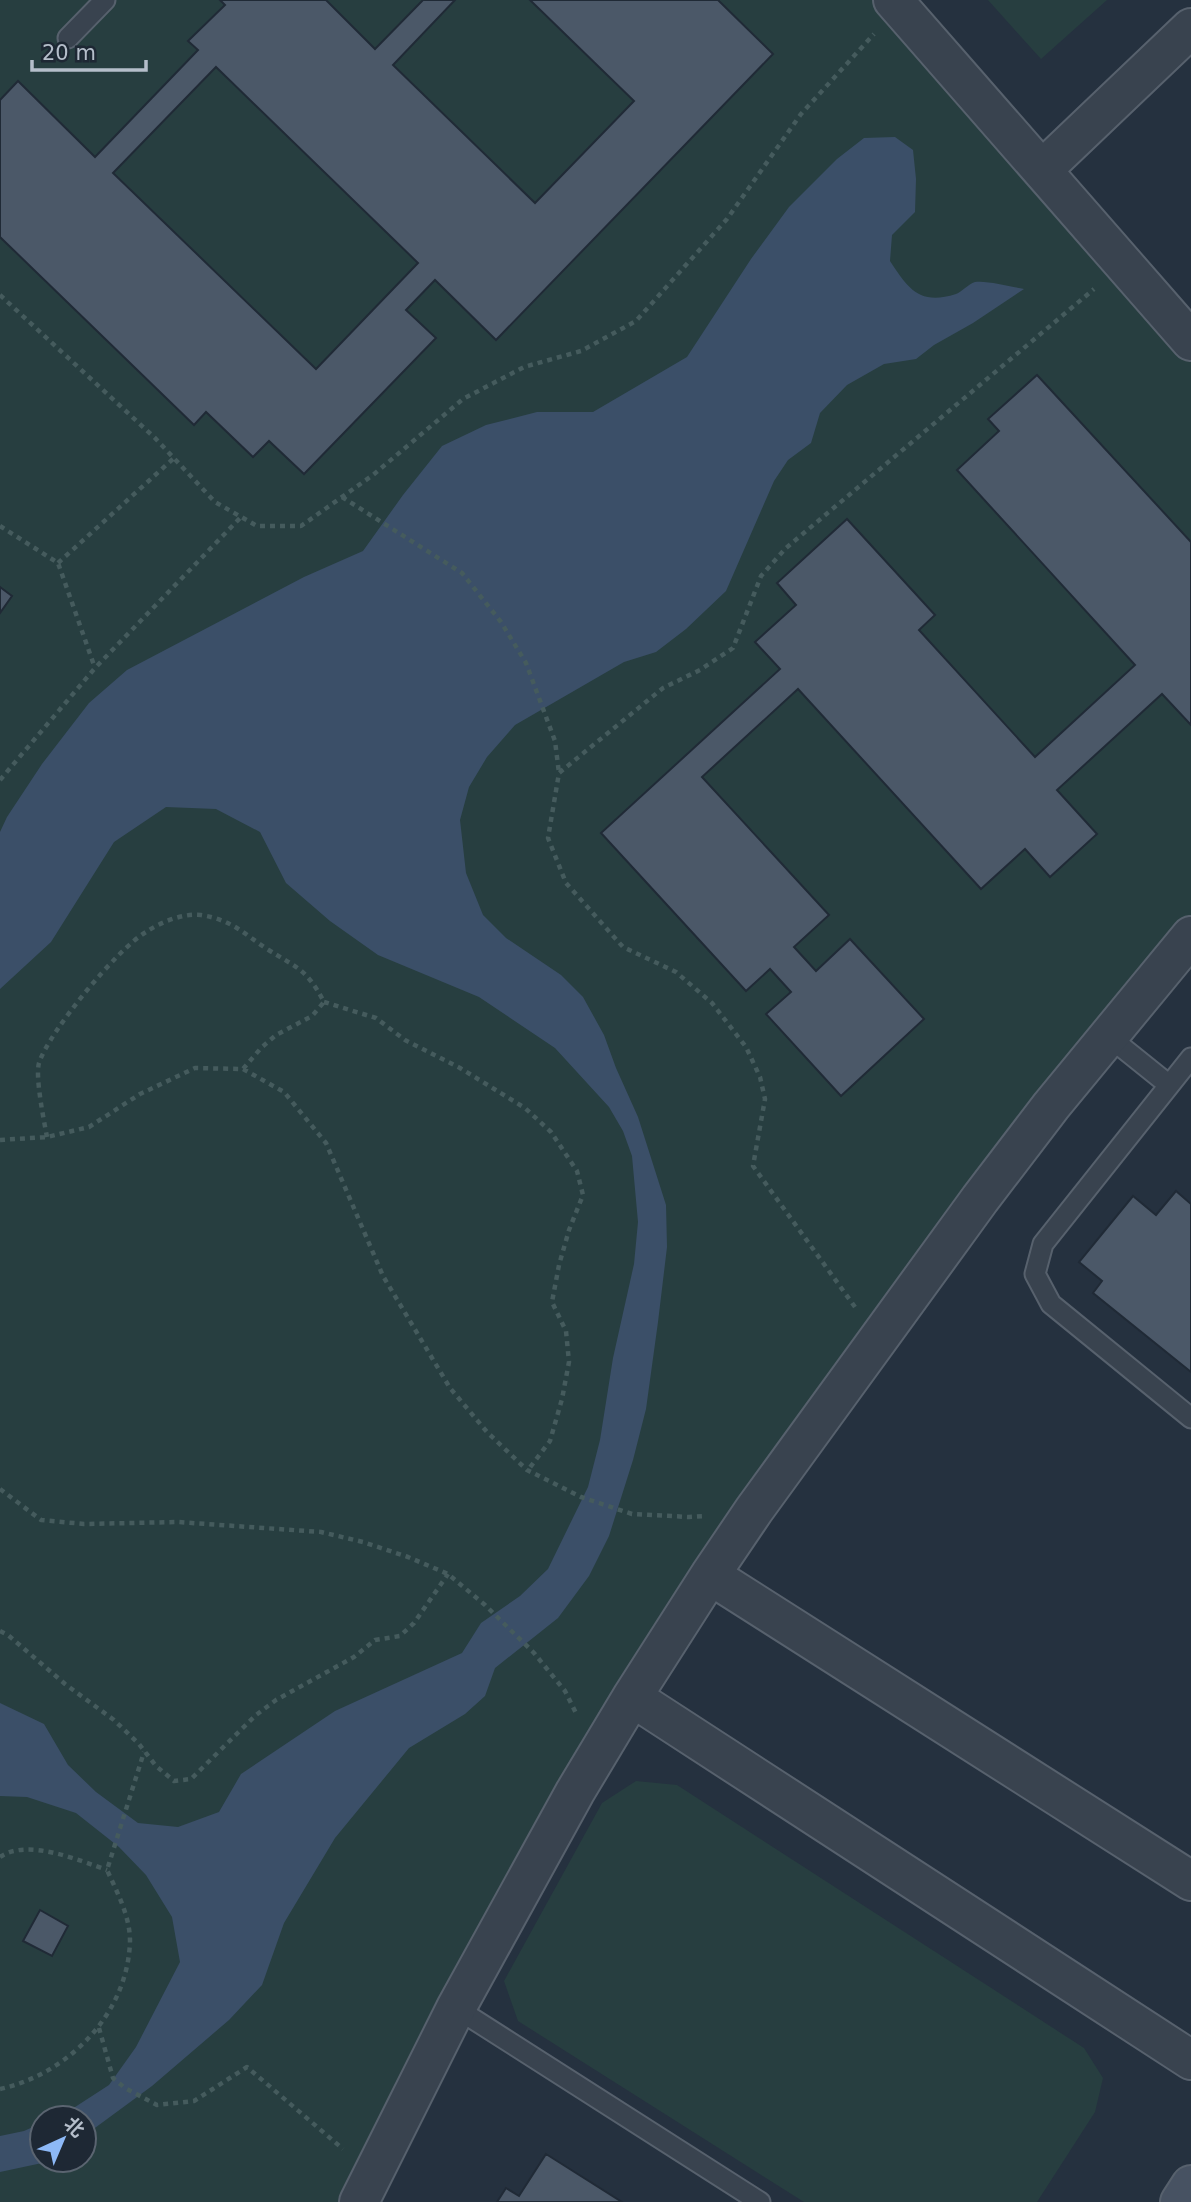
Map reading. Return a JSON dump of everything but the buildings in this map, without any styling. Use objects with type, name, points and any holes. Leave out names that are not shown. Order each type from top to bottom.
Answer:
[{"type":"main road","points":[[1180,2202],[1191,2185]]},
{"type":"street","points":[[896,3],[1191,341]]},
{"type":"street","points":[[1042,170],[1191,28]]},
{"type":"street","points":[[366,2188],[456,2008],[597,1755],[710,1575],[877,1338],[1035,1126],[1191,936]]},
{"type":"street","points":[[710,1575],[1191,1881]]},
{"type":"street","points":[[632,1697],[1191,2060]]},
{"type":"lane","points":[[68,38],[105,0]]},
{"type":"lane","points":[[1108,1036],[1169,1085]]},
{"type":"lane","points":[[1191,1058],[1043,1244],[1035,1274],[1051,1304],[1191,1418]]},
{"type":"lane","points":[[456,2008],[760,2202]]},
{"type":"path","points":[[0,295],[174,458],[215,502],[257,526],[301,526],[373,475],[463,399],[524,367],[581,351],[636,321],[727,219],[801,114],[896,3]]},
{"type":"path","points":[[559,773],[663,688],[700,670],[733,648],[761,576],[786,548],[1028,342],[1125,265]]},
{"type":"path","points":[[58,563],[174,458]]},
{"type":"path","points":[[342,497],[462,573],[501,622],[526,663],[555,741],[559,773],[548,838],[566,883],[623,947],[676,972],[712,1003],[746,1046],[760,1077],[765,1099],[753,1166],[877,1338]]},
{"type":"path","points":[[0,780],[95,668],[241,517]]},
{"type":"path","points":[[0,527],[58,563],[95,668]]},
{"type":"path","points":[[47,1138],[38,1066],[50,1039],[86,993],[143,933],[170,919],[199,915],[235,925],[267,949],[296,965],[314,983],[324,1002],[376,1018],[405,1040],[460,1068],[524,1108],[551,1132],[578,1171],[583,1195],[559,1265],[552,1302],[565,1331],[569,1362],[562,1399],[550,1441],[527,1470]]},
{"type":"path","points":[[243,1069],[276,1035],[312,1016],[324,1002]]},
{"type":"path","points":[[0,1140],[47,1138],[89,1127],[140,1094],[195,1068],[243,1069],[284,1092],[326,1143],[383,1276],[418,1337],[450,1388],[487,1432],[527,1470],[581,1497],[632,1514],[689,1517],[754,1510]]},
{"type":"path","points":[[0,1489],[41,1520],[84,1524],[178,1522],[321,1532],[363,1542],[448,1574],[485,1605],[534,1653],[565,1691],[597,1755]]},
{"type":"path","points":[[0,1631],[114,1720],[156,1766],[174,1781],[191,1779],[256,1715],[276,1700],[354,1657],[375,1640],[400,1636],[414,1623],[448,1574]]},
{"type":"path","points":[[0,2089],[22,2084],[62,2062],[99,2028],[115,2003],[126,1974],[130,1940],[124,1905],[107,1870],[144,1751]]},
{"type":"path","points":[[0,1857],[11,1849],[61,1854],[107,1870]]},
{"type":"path","points":[[99,2028],[113,2078],[125,2088],[157,2105],[194,2101],[247,2067],[366,2188]]},
{"type":"green space","points":[[0,0],[893,0],[1191,341],[1191,936],[754,1510],[359,2202],[0,2202]]},
{"type":"green space","points":[[988,0],[1107,0],[1041,59]]},
{"type":"green space","points":[[636,1781],[677,1785],[1084,2048],[1103,2078],[1095,2112],[1037,2202],[804,2202],[518,2021],[504,1981],[602,1803]]},
{"type":"water","points":[[895,137],[913,150],[915,212],[892,235],[890,261],[909,286],[924,296],[933,298],[956,294],[975,282],[1024,289],[916,359],[884,364],[847,385],[820,413],[811,443],[788,460],[774,481],[726,591],[686,629],[656,652],[624,662],[515,725],[487,757],[469,787],[460,820],[466,873],[483,915],[506,938],[561,975],[583,997],[604,1035],[638,1117],[666,1205],[667,1247],[646,1409],[609,1536],[589,1576],[558,1618],[495,1668],[485,1696],[465,1714],[409,1748],[335,1838],[284,1923],[262,1985],[229,2020],[152,2086],[98,2126],[98,2104],[80,2104],[109,2085],[136,2047],[180,1962],[172,1917],[146,1875],[119,1847],[76,1813],[27,1797],[0,1796],[0,1703],[44,1724],[68,1765],[96,1792],[138,1823],[178,1827],[219,1812],[241,1774],[335,1711],[462,1653],[481,1623],[520,1596],[548,1569],[588,1487],[600,1440],[613,1358],[634,1264],[638,1222],[632,1156],[623,1131],[609,1107],[555,1048],[479,997],[378,955],[330,921],[286,883],[260,832],[216,809],[166,807],[114,842],[51,942],[0,989],[0,832],[42,764],[89,703],[127,670],[304,577],[363,551],[442,446],[486,425],[537,412],[593,412],[687,357],[751,259],[789,207],[837,159],[864,138]]},
{"type":"water","points":[[28,2129],[28,2166],[0,2172],[0,2136]]}]
